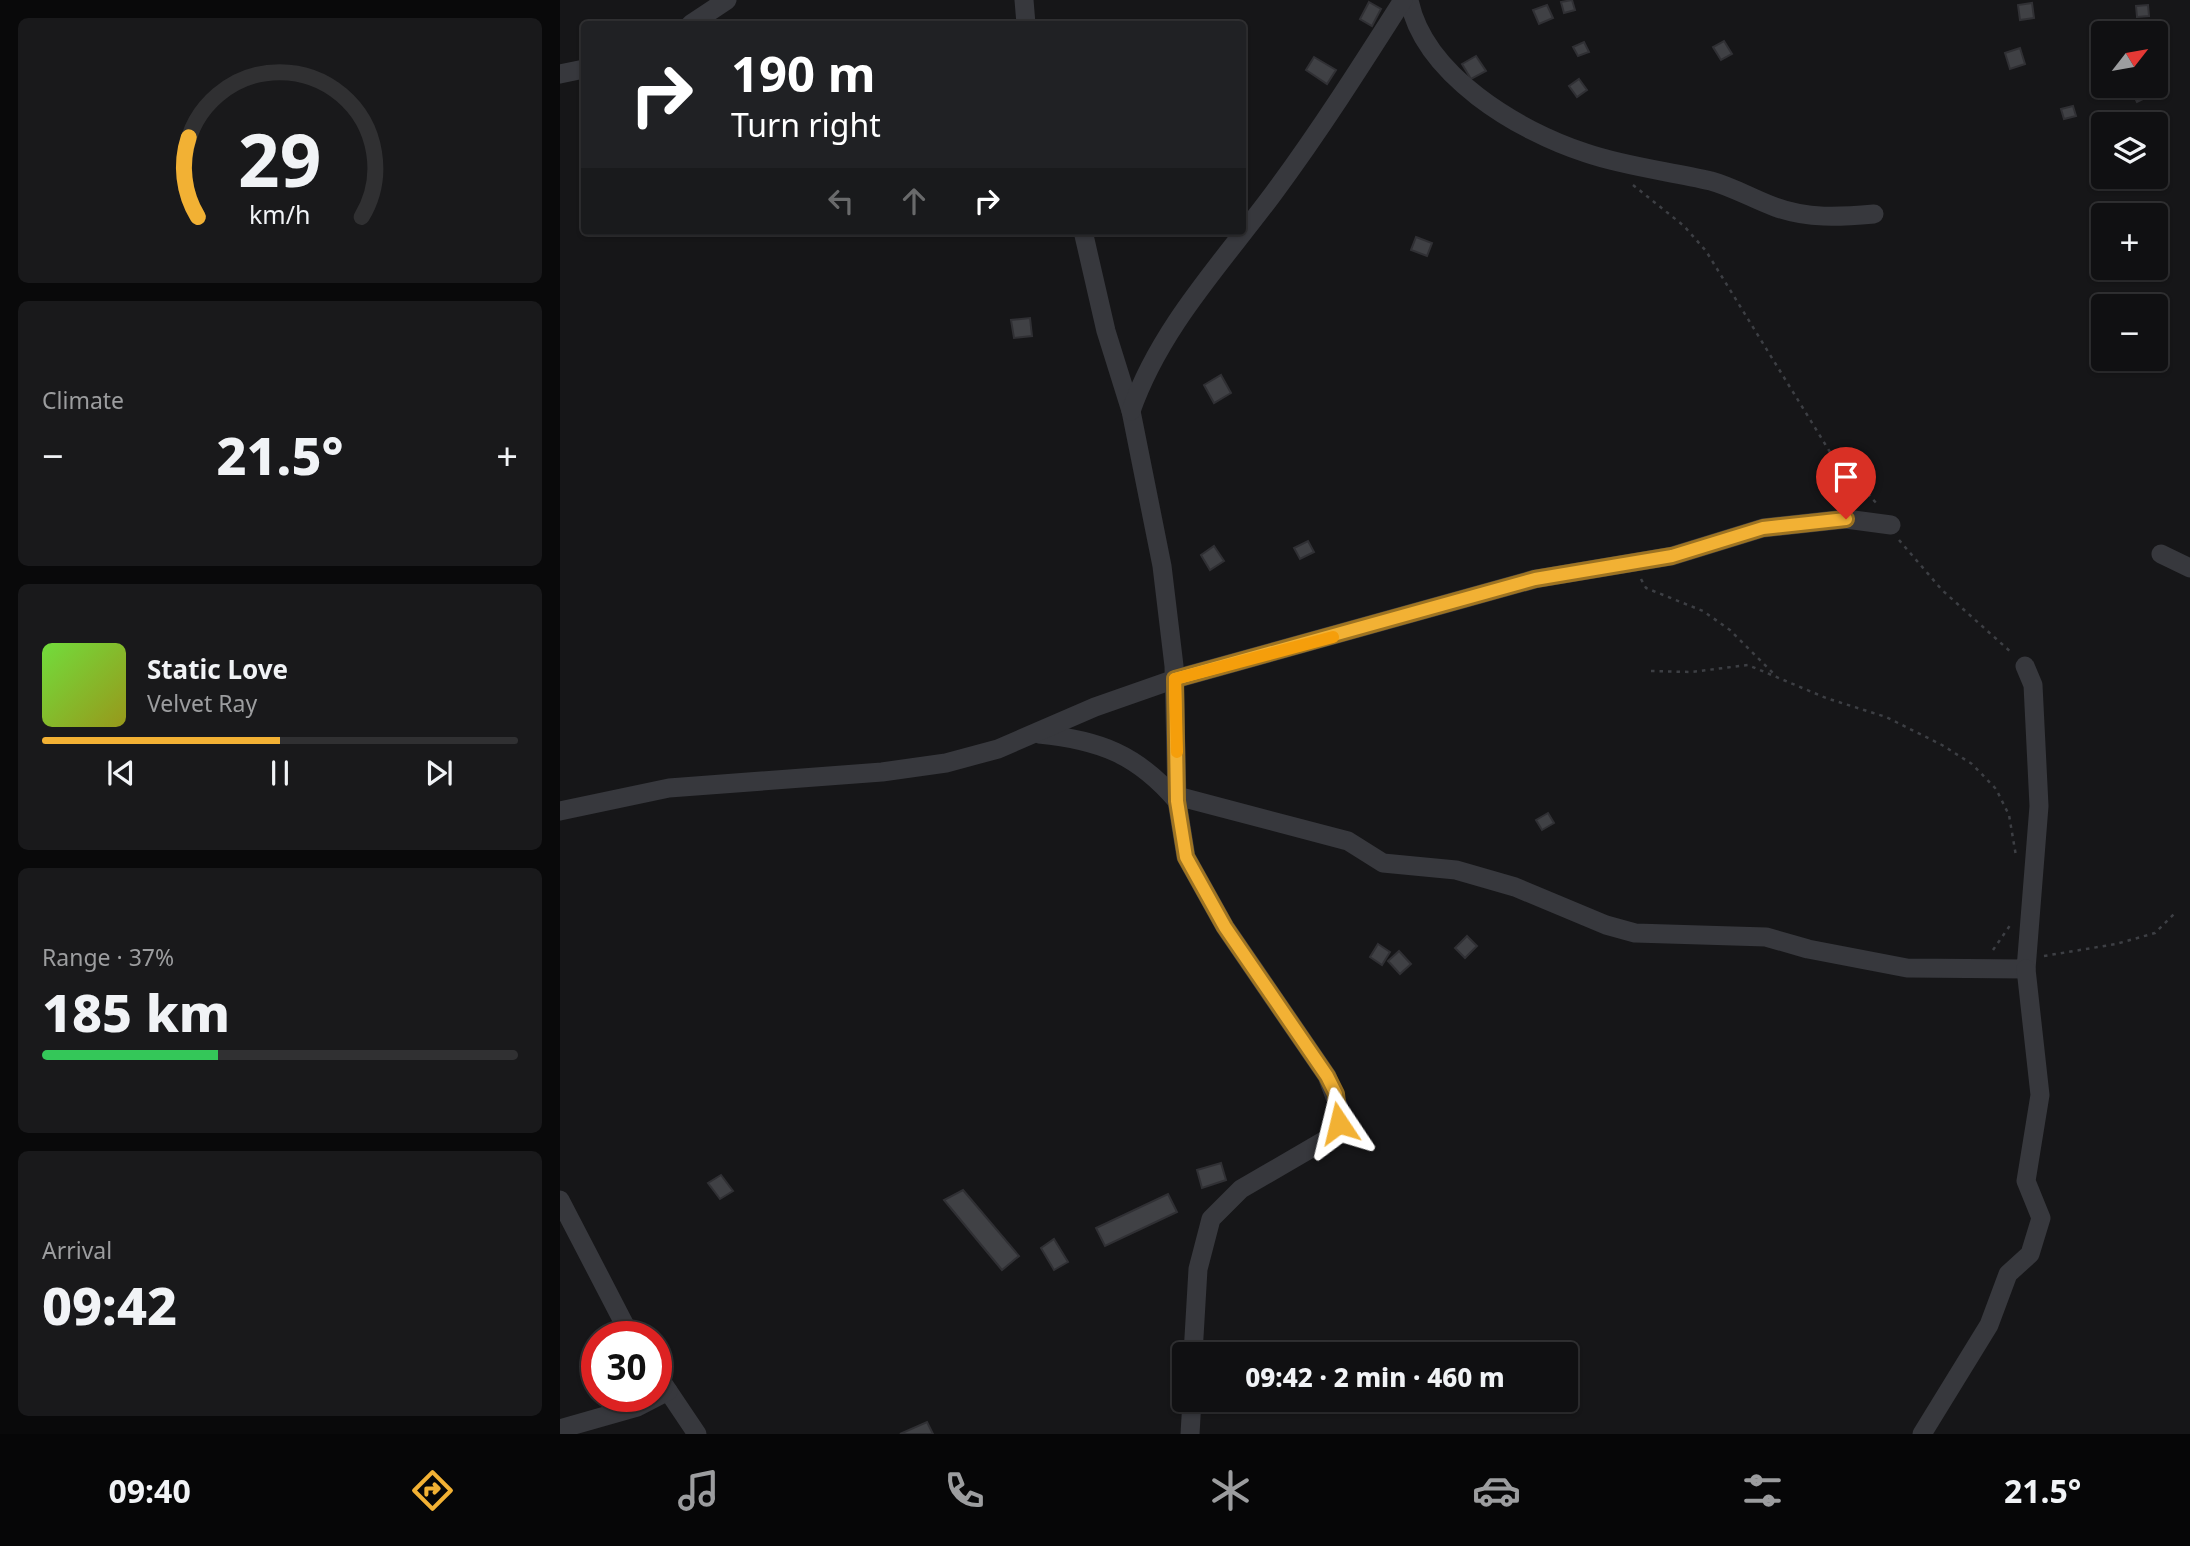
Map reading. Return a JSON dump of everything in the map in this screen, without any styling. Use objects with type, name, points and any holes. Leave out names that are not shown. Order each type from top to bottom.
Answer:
[{"type":"street","points":[[696,21],[727,0]]},
{"type":"street","points":[[1024,0],[1026,21]]},
{"type":"street","points":[[1246,228],[1302,154],[1403,0]]},
{"type":"street","points":[[1409,0],[1418,32],[1441,64],[1465,85],[1513,119],[1566,146],[1614,161],[1712,181],[1776,208],[1798,213],[1819,217],[1874,214]]},
{"type":"street","points":[[560,74],[581,70]]},
{"type":"street","points":[[1084,235],[1105,331],[1131,411],[1162,566],[1175,679],[1177,798],[1181,842],[1202,889],[1320,1065],[1336,1094],[1339,1108],[1339,1123],[1327,1139],[1241,1189],[1211,1219],[1198,1269],[1194,1342]]},
{"type":"street","points":[[1131,411],[1150,364],[1188,304],[1240,235]]},
{"type":"street","points":[[560,811],[668,788],[915,768],[974,756],[1038,734],[1095,708],[1175,679],[1256,659],[1535,579],[1685,554],[1763,528],[1846,519],[1891,525]]},
{"type":"street","points":[[2161,554],[2190,568]]},
{"type":"street","points":[[1922,1434],[1989,1325],[2008,1274],[2030,1254],[2040,1218],[2026,1181],[2040,1095],[2027,964],[2039,806],[2033,685],[2025,666]]},
{"type":"street","points":[[1038,734],[1084,741],[1122,754],[1145,767],[1177,798],[1348,841],[1383,863],[1456,870],[1515,887],[1619,930],[1635,933],[1766,937],[1808,949],[1907,968],[1987,970],[2027,964]]},
{"type":"street","points":[[560,1200],[623,1321]]},
{"type":"street","points":[[672,1397],[696,1434]]},
{"type":"street","points":[[560,1429],[620,1412]]},
{"type":"street","points":[[1190,1434],[1191,1412]]},
{"type":"path","points":[[1614,161],[1639,191],[1685,226],[1706,251],[1830,452],[1869,492],[1903,547],[1942,590],[2025,666]]},
{"type":"path","points":[[1632,562],[1646,588],[1703,611],[1730,630],[1777,678]]},
{"type":"path","points":[[1651,671],[1691,672],[1748,665],[1886,717],[1942,745],[1972,764],[1996,789],[2009,815],[2017,865]]},
{"type":"path","points":[[2027,964],[2155,933],[2176,912]]},
{"type":"path","points":[[1987,970],[1993,951],[2017,915]]},
{"type":"building","points":[[1572,0],[1575,10],[1564,13],[1561,2]]},
{"type":"building","points":[[1369,2],[1381,9],[1372,26],[1360,19]]},
{"type":"building","points":[[2032,3],[2034,18],[2020,20],[2018,5]]},
{"type":"building","points":[[1547,5],[1553,18],[1539,24],[1533,10]]},
{"type":"building","points":[[2148,5],[2149,16],[2137,17],[2136,6]]},
{"type":"building","points":[[1724,41],[1732,54],[1721,60],[1713,47]]},
{"type":"building","points":[[1584,42],[1589,52],[1578,56],[1573,47]]},
{"type":"building","points":[[2020,48],[2025,64],[2010,69],[2005,53]]},
{"type":"building","points":[[1476,56],[1486,71],[1471,79],[1462,64]]},
{"type":"building","points":[[1314,57],[1336,70],[1327,84],[1306,70]]},
{"type":"building","points":[[1579,79],[1587,90],[1577,97],[1569,86]]},
{"type":"building","points":[[2073,106],[2076,116],[2064,119],[2061,109]]},
{"type":"building","points":[[1416,237],[1432,243],[1427,256],[1411,250]]},
{"type":"building","points":[[1030,318],[1032,336],[1014,338],[1011,320]]},
{"type":"building","points":[[1221,375],[1231,393],[1214,403],[1204,385]]},
{"type":"building","points":[[1308,541],[1314,552],[1300,559],[1294,548]]},
{"type":"building","points":[[1214,546],[1224,561],[1210,570],[1201,555]]},
{"type":"building","points":[[1548,813],[1554,823],[1542,830],[1536,820]]},
{"type":"building","points":[[1467,936],[1477,946],[1465,958],[1455,948]]},
{"type":"building","points":[[1378,944],[1390,952],[1382,965],[1370,957]]},
{"type":"building","points":[[1399,951],[1411,964],[1400,974],[1388,961]]},
{"type":"building","points":[[1221,1163],[1226,1180],[1202,1188],[1197,1170]]},
{"type":"building","points":[[721,1175],[733,1191],[720,1199],[708,1183]]},
{"type":"building","points":[[963,1190],[1019,1256],[1002,1270],[944,1200]]},
{"type":"building","points":[[1168,1194],[1177,1212],[1105,1246],[1096,1228]]},
{"type":"building","points":[[1054,1239],[1068,1262],[1054,1270],[1041,1248]]},
{"type":"building","points":[[927,1422],[933,1434],[900,1434]]},
{"type":"slow traffic","points":[[1177,752],[1175,679],[1333,637]]},
{"type":"route","points":[[1339,1123],[1336,1094],[1327,1076],[1225,927],[1186,857],[1181,842],[1177,801],[1175,679],[1256,659],[1535,579],[1672,556],[1763,528],[1846,519]]}]
